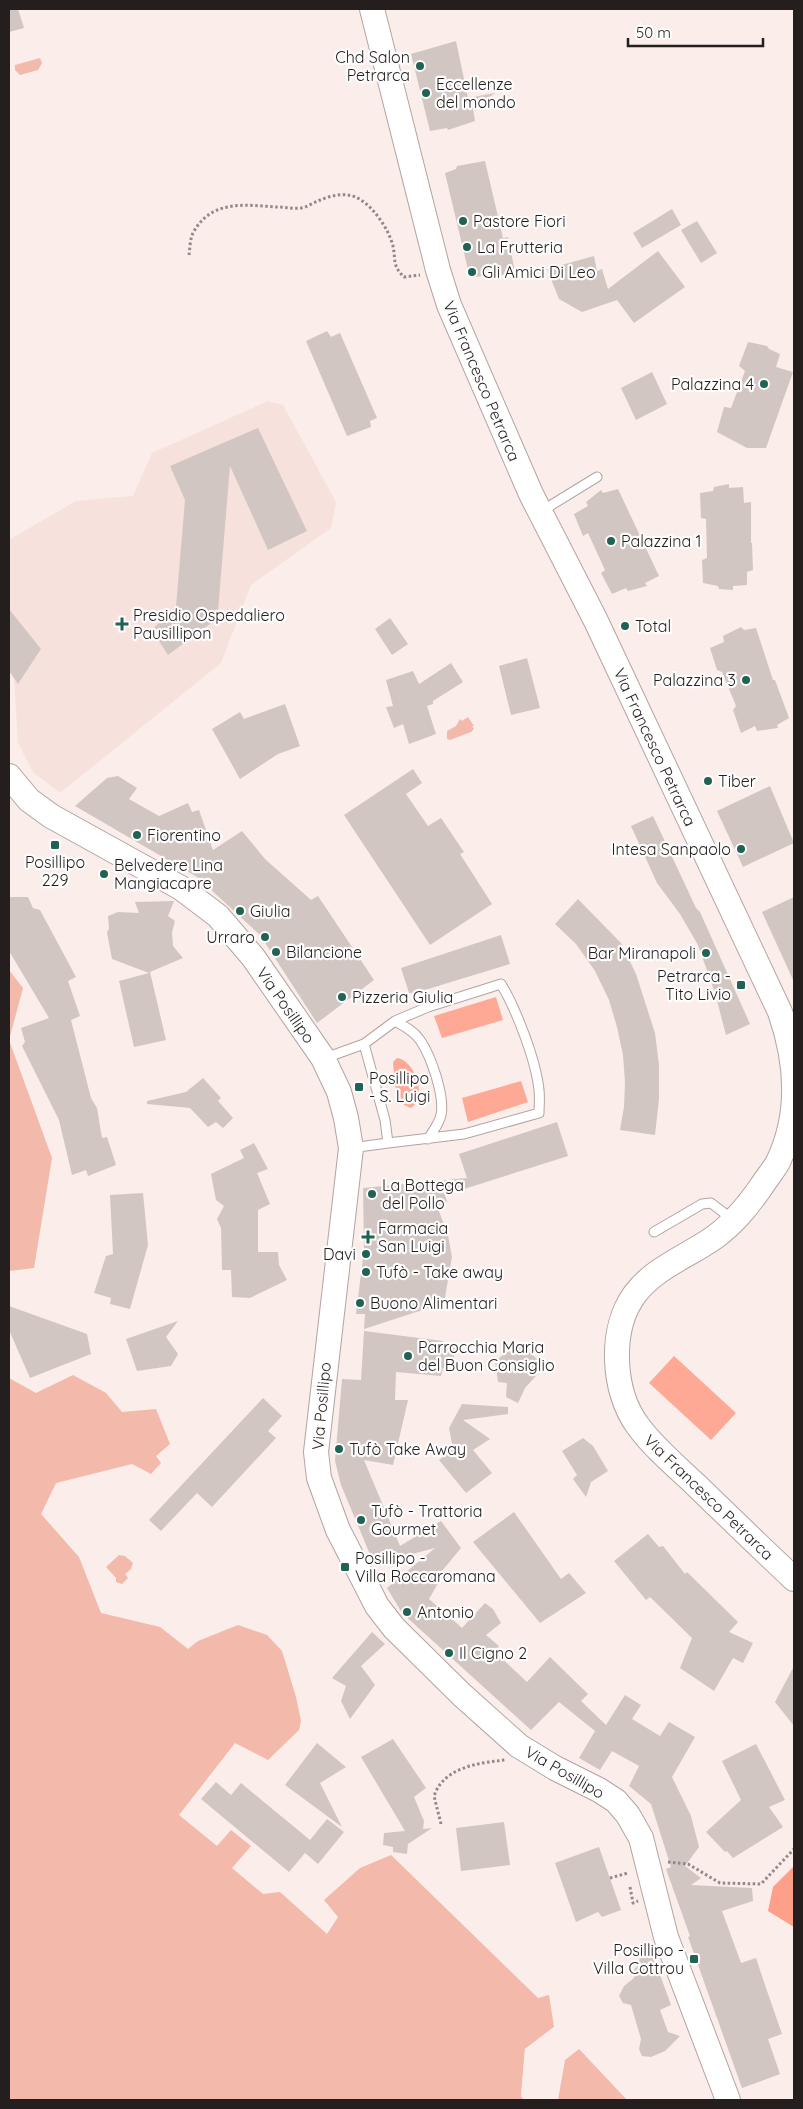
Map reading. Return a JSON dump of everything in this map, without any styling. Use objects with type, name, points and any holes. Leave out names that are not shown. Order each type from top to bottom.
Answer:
[{"type":"street","name":"Via Francesco Petrarca","points":[[372,9],[438,270],[449,305],[518,466],[596,621],[780,1012],[789,1038],[794,1070],[794,1093],[787,1140],[777,1164],[749,1204],[734,1221],[713,1238],[663,1269],[635,1294],[625,1314],[619,1335],[616,1362],[618,1380],[624,1401],[637,1425],[662,1453],[794,1579]]},
{"type":"street","name":"Via Posillipo","points":[[9,776],[29,800],[51,816],[181,888],[218,916],[252,957],[323,1058],[339,1092],[351,1148],[316,1452],[319,1478],[338,1530],[378,1606],[401,1635],[462,1695],[520,1746],[555,1768],[599,1790],[616,1801],[628,1814],[641,1838],[666,1938],[728,2100]]},
{"type":"lane","points":[[540,512],[597,477]]},
{"type":"lane","points":[[323,1058],[364,1044],[395,1021],[451,999],[501,984],[512,1003],[533,1063],[539,1090],[539,1113],[464,1134],[351,1148]]},
{"type":"lane","points":[[395,1021],[410,1029],[420,1040],[430,1059],[440,1091],[442,1113],[437,1127],[428,1139]]},
{"type":"lane","points":[[364,1044],[385,1120],[388,1143]]},
{"type":"lane","points":[[654,1232],[702,1204],[711,1203],[734,1221]]},
{"type":"path","points":[[189,255],[193,233],[209,213],[226,206],[249,205],[301,208],[338,195],[352,195],[362,200],[372,210],[383,226],[392,245],[396,268],[404,277],[438,270]]},
{"type":"path","points":[[441,1824],[434,1796],[440,1784],[462,1768],[475,1763],[506,1760]]},
{"type":"path","points":[[660,1863],[688,1864],[720,1883],[761,1884],[794,1849]]},
{"type":"path","points":[[610,1878],[628,1872],[633,1903]]},
{"type":"shaded area","points":[[40,58],[42,63],[38,70],[20,75],[15,70],[15,65]]},
{"type":"shaded area","name":"Presidio Ospedaliero Pausillipon","points":[[268,401],[283,405],[336,502],[331,528],[251,585],[221,663],[60,793],[33,772],[18,743],[14,678],[9,671],[9,540],[76,501],[133,496],[152,453]]},
{"type":"shaded area","points":[[468,717],[474,729],[450,740],[447,739],[447,731],[456,726],[460,719],[462,721]]},
{"type":"shaded area","points":[[9,970],[23,988],[9,1040]]},
{"type":"shaded area","points":[[496,997],[503,1020],[442,1038],[434,1016]]},
{"type":"shaded area","points":[[9,1040],[52,1158],[34,1268],[9,1271]]},
{"type":"shaded area","points":[[397,1058],[409,1065],[417,1080],[419,1096],[411,1108],[404,1105],[395,1086],[393,1062]]},
{"type":"shaded area","points":[[521,1081],[528,1102],[468,1122],[462,1098]]},
{"type":"shaded area","points":[[674,1356],[736,1413],[711,1440],[649,1383]]},
{"type":"shaded area","points":[[73,1375],[106,1393],[122,1412],[156,1409],[170,1444],[156,1456],[161,1463],[151,1474],[132,1464],[56,1483],[41,1514],[79,1557],[101,1613],[160,1627],[188,1649],[198,1641],[238,1625],[267,1635],[282,1651],[296,1697],[301,1721],[299,1730],[268,1760],[235,1743],[179,1815],[217,1846],[231,1830],[251,1846],[232,1868],[263,1894],[280,1892],[327,1934],[338,1917],[324,1900],[360,1868],[391,1855],[538,1998],[549,1995],[554,2027],[525,2049],[521,2096],[524,2100],[9,2100],[9,1378],[36,1393]]},
{"type":"shaded area","points":[[119,1555],[125,1556],[133,1563],[131,1569],[125,1574],[128,1578],[122,1584],[116,1582],[116,1578],[106,1567]]},
{"type":"shaded area","points":[[794,1866],[794,1927],[768,1911],[773,1887]]},
{"type":"shaded area","points":[[579,2049],[627,2100],[558,2100],[565,2060]]},
{"type":"pier","points":[[554,2027],[555,2029],[528,2050],[524,2095],[526,2100],[524,2100],[521,2096],[525,2049]]},
{"type":"building","points":[[9,9],[18,9],[24,28],[9,32]]},
{"type":"building","points":[[456,41],[468,98],[495,93],[473,109],[475,121],[448,130],[447,128],[430,131],[411,54]]},
{"type":"building","points":[[485,161],[503,238],[508,237],[515,272],[484,279],[482,276],[470,278],[445,173],[456,169],[457,166]]},
{"type":"building","points":[[672,209],[681,225],[642,248],[633,233]]},
{"type":"building","points":[[697,221],[717,253],[701,263],[681,230]]},
{"type":"building","points":[[658,251],[685,287],[634,323],[617,300],[582,312],[559,299],[547,269],[594,256],[597,271],[602,269],[608,289]]},
{"type":"building","points":[[327,331],[331,337],[340,333],[377,418],[370,421],[371,427],[347,436],[306,341]]},
{"type":"building","name":"Palazzina 4","points":[[748,342],[767,346],[769,349],[780,354],[776,367],[793,372],[766,448],[747,448],[717,432],[724,407],[731,408],[745,371],[739,366]]},
{"type":"building","points":[[652,372],[667,404],[636,420],[621,388]]},
{"type":"building","points":[[258,428],[307,531],[268,550],[230,466],[218,611],[210,624],[168,655],[152,630],[176,606],[185,500],[170,466]]},
{"type":"building","points":[[729,484],[729,488],[743,487],[744,503],[751,502],[753,570],[747,572],[747,585],[733,586],[733,590],[719,589],[718,586],[703,583],[702,560],[707,558],[706,519],[701,518],[700,493],[713,491],[714,487]]},
{"type":"building","name":"Palazzina 1","points":[[618,489],[659,576],[645,583],[647,586],[628,591],[626,588],[612,594],[601,573],[605,570],[588,533],[583,536],[574,514],[588,506],[586,502],[601,490],[603,493]]},
{"type":"building","points":[[9,609],[41,649],[18,684],[9,671]]},
{"type":"building","points":[[390,618],[408,644],[392,655],[375,629]]},
{"type":"building","name":"Palazzina 3","points":[[741,627],[744,630],[756,628],[773,680],[775,680],[789,718],[777,725],[778,728],[757,731],[755,726],[741,733],[733,710],[736,706],[722,672],[717,670],[710,648],[724,642],[723,636]]},
{"type":"building","points":[[527,658],[540,708],[511,715],[499,666]]},
{"type":"building","points":[[451,663],[463,682],[433,701],[433,704],[427,706],[436,734],[409,744],[403,724],[394,728],[386,707],[393,706],[386,680],[413,671],[419,684]]},
{"type":"building","points":[[285,704],[300,746],[278,754],[240,779],[212,729],[240,712],[244,719]]},
{"type":"building","points":[[413,769],[422,783],[406,794],[428,826],[441,818],[464,852],[460,854],[492,904],[430,945],[344,815]]},
{"type":"building","points":[[118,776],[137,788],[129,799],[159,816],[188,803],[192,812],[199,810],[213,850],[242,831],[265,859],[311,900],[318,896],[374,980],[317,1023],[260,935],[197,877],[75,806],[107,778]]},
{"type":"building","points":[[770,786],[794,843],[743,867],[717,811]]},
{"type":"building","points":[[653,816],[696,908],[700,912],[750,1024],[726,1035],[715,993],[698,945],[680,914],[657,883],[631,826]]},
{"type":"building","points":[[9,897],[28,897],[33,908],[40,910],[76,977],[68,981],[80,1016],[71,1020],[91,1098],[97,1108],[102,1138],[107,1137],[116,1165],[88,1176],[86,1170],[72,1175],[59,1120],[22,1046],[25,1042],[21,1028],[49,1018],[9,951]]},
{"type":"building","points":[[794,897],[794,982],[762,912]]},
{"type":"building","points":[[578,899],[621,943],[636,974],[655,1033],[659,1065],[659,1099],[655,1135],[620,1130],[624,1107],[625,1082],[623,1055],[609,1000],[595,971],[576,944],[555,924]]},
{"type":"building","points":[[174,901],[168,916],[175,921],[172,932],[173,946],[183,958],[150,972],[166,1040],[134,1047],[119,981],[149,973],[112,959],[107,933],[109,928],[108,916],[118,912],[139,913],[135,902]]},
{"type":"building","points":[[501,935],[510,964],[415,993],[409,993],[401,968]]},
{"type":"building","points":[[203,1078],[221,1098],[218,1101],[233,1118],[223,1128],[216,1122],[208,1127],[190,1108],[147,1104],[147,1101],[186,1092]]},
{"type":"building","points":[[557,1122],[568,1156],[445,1195],[447,1202],[437,1206],[448,1235],[452,1257],[444,1303],[364,1329],[365,1314],[356,1314],[364,1250],[363,1188],[467,1178],[459,1154]]},
{"type":"building","points":[[254,1143],[268,1169],[257,1173],[270,1204],[258,1210],[258,1252],[278,1252],[279,1265],[287,1280],[250,1298],[232,1297],[231,1270],[222,1270],[221,1228],[217,1219],[224,1206],[216,1200],[211,1174],[244,1158],[240,1150]]},
{"type":"building","points":[[143,1193],[148,1245],[130,1309],[110,1304],[111,1298],[94,1293],[106,1256],[113,1254],[110,1195]]},
{"type":"building","points":[[9,1306],[87,1334],[91,1354],[30,1378],[9,1330]]},
{"type":"building","points":[[178,1321],[166,1337],[178,1354],[171,1366],[137,1371],[126,1339]]},
{"type":"building","points":[[364,1331],[443,1341],[456,1346],[452,1366],[443,1368],[441,1376],[396,1372],[395,1400],[408,1400],[393,1465],[364,1460],[400,1546],[441,1521],[461,1548],[442,1571],[444,1573],[429,1599],[462,1628],[485,1603],[493,1609],[501,1623],[486,1635],[499,1646],[495,1652],[527,1682],[550,1657],[588,1694],[581,1701],[606,1725],[625,1695],[641,1705],[632,1719],[660,1736],[669,1722],[695,1737],[672,1777],[691,1816],[699,1847],[685,1866],[701,1878],[691,1885],[752,1888],[753,1901],[722,1911],[741,1963],[756,1958],[782,2034],[768,2039],[780,2074],[742,2088],[688,1937],[690,1936],[666,1869],[671,1867],[651,1804],[629,1786],[639,1766],[612,1751],[600,1770],[579,1758],[595,1731],[559,1702],[531,1730],[402,1613],[387,1588],[435,1548],[374,1564],[341,1485],[335,1461],[342,1379],[361,1380]]},
{"type":"building","points":[[519,1343],[545,1366],[525,1388],[518,1403],[506,1397],[507,1383],[498,1382],[495,1361]]},
{"type":"building","points":[[263,1398],[282,1416],[268,1431],[276,1438],[212,1507],[197,1493],[161,1531],[149,1520]]},
{"type":"building","points":[[462,1404],[508,1407],[508,1414],[463,1420],[490,1439],[473,1450],[492,1473],[466,1493],[439,1460],[453,1449],[449,1428]]},
{"type":"building","points":[[583,1438],[593,1446],[608,1471],[591,1482],[586,1497],[573,1479],[577,1475],[562,1451]]},
{"type":"building","points":[[514,1512],[561,1579],[569,1573],[586,1593],[540,1623],[473,1542]]},
{"type":"building","points":[[648,1534],[659,1547],[663,1546],[685,1574],[687,1572],[738,1622],[729,1632],[753,1643],[743,1663],[733,1658],[714,1691],[680,1668],[692,1638],[650,1597],[646,1600],[614,1561]]},
{"type":"building","points":[[372,1632],[385,1644],[361,1666],[375,1685],[350,1719],[341,1701],[346,1686],[332,1678]]},
{"type":"building","points":[[794,1666],[794,1726],[775,1702]]},
{"type":"building","points":[[393,1739],[426,1788],[414,1797],[424,1821],[423,1829],[432,1828],[408,1844],[407,1854],[393,1852],[393,1847],[383,1845],[384,1833],[405,1831],[361,1757]]},
{"type":"building","points":[[317,1743],[346,1767],[320,1783],[342,1827],[285,1785]]},
{"type":"building","points":[[756,1744],[785,1800],[769,1807],[783,1827],[733,1858],[706,1832],[741,1800],[722,1761]]},
{"type":"building","points":[[216,1782],[231,1795],[241,1783],[310,1840],[327,1819],[344,1832],[318,1864],[305,1853],[289,1872],[201,1799]]},
{"type":"building","points":[[504,1822],[510,1865],[461,1871],[456,1828]]},
{"type":"building","points":[[599,1847],[621,1910],[602,1917],[598,1912],[576,1922],[555,1863]]},
{"type":"building","points":[[651,1950],[671,2005],[660,2010],[668,2032],[680,2036],[665,2051],[651,2057],[642,2056],[639,2049],[641,2039],[631,2005],[623,2003],[619,1996],[624,1986],[634,1978],[633,1971],[638,1965],[641,1954]]},
{"type":"place","name":"Chd Salon Petrarca","points":[[420,66]]},
{"type":"place","name":"Eccellenze del mondo","points":[[426,93]]},
{"type":"place","name":"Pastore Fiori","points":[[463,221]]},
{"type":"place","name":"La Frutteria","points":[[467,247]]},
{"type":"place","name":"Gli Amici Di Leo","points":[[472,272]]},
{"type":"place","name":"Palazzina 4","points":[[764,384]]},
{"type":"place","name":"Palazzina 1","points":[[611,541]]},
{"type":"place","name":"Presidio Ospedaliero Pausillipon","points":[[122,624]]},
{"type":"place","name":"Total","points":[[625,626]]},
{"type":"place","name":"Palazzina 3","points":[[746,680]]},
{"type":"place","name":"Tiber","points":[[708,781]]},
{"type":"place","name":"Fiorentino","points":[[137,835]]},
{"type":"place","name":"Posillipo 229","points":[[55,845]]},
{"type":"place","name":"Intesa Sanpaolo","points":[[741,849]]},
{"type":"place","name":"Belvedere Lina Mangiacapre","points":[[104,874]]},
{"type":"place","name":"Giulia","points":[[240,911]]},
{"type":"place","name":"Urraro","points":[[265,937]]},
{"type":"place","name":"Bilancione","points":[[276,952]]},
{"type":"place","name":"Bar Miranapoli","points":[[706,953]]},
{"type":"place","name":"Petrarca - Tito Livio","points":[[741,985]]},
{"type":"place","name":"Pizzeria Giulia","points":[[342,997]]},
{"type":"place","name":"Posillipo - S. Luigi","points":[[359,1087]]},
{"type":"place","name":"La Bottega del Pollo","points":[[372,1194]]},
{"type":"place","name":"Farmacia San Luigi","points":[[368,1237]]},
{"type":"place","name":"Davi","points":[[366,1254]]},
{"type":"place","name":"Tufò - Take away","points":[[366,1272]]},
{"type":"place","name":"Buono Alimentari","points":[[360,1303]]},
{"type":"place","name":"Parrocchia Maria del Buon Consiglio","points":[[408,1356]]},
{"type":"place","name":"Tufò Take Away","points":[[339,1449]]},
{"type":"place","name":"Tufò - Trattoria Gourmet","points":[[361,1520]]},
{"type":"place","name":"Posillipo - Villa Roccaromana","points":[[345,1567]]},
{"type":"place","name":"Antonio","points":[[407,1612]]},
{"type":"place","name":"Il Cigno 2","points":[[449,1653]]},
{"type":"place","name":"Posillipo - Villa Cottrou","points":[[694,1959]]}]
